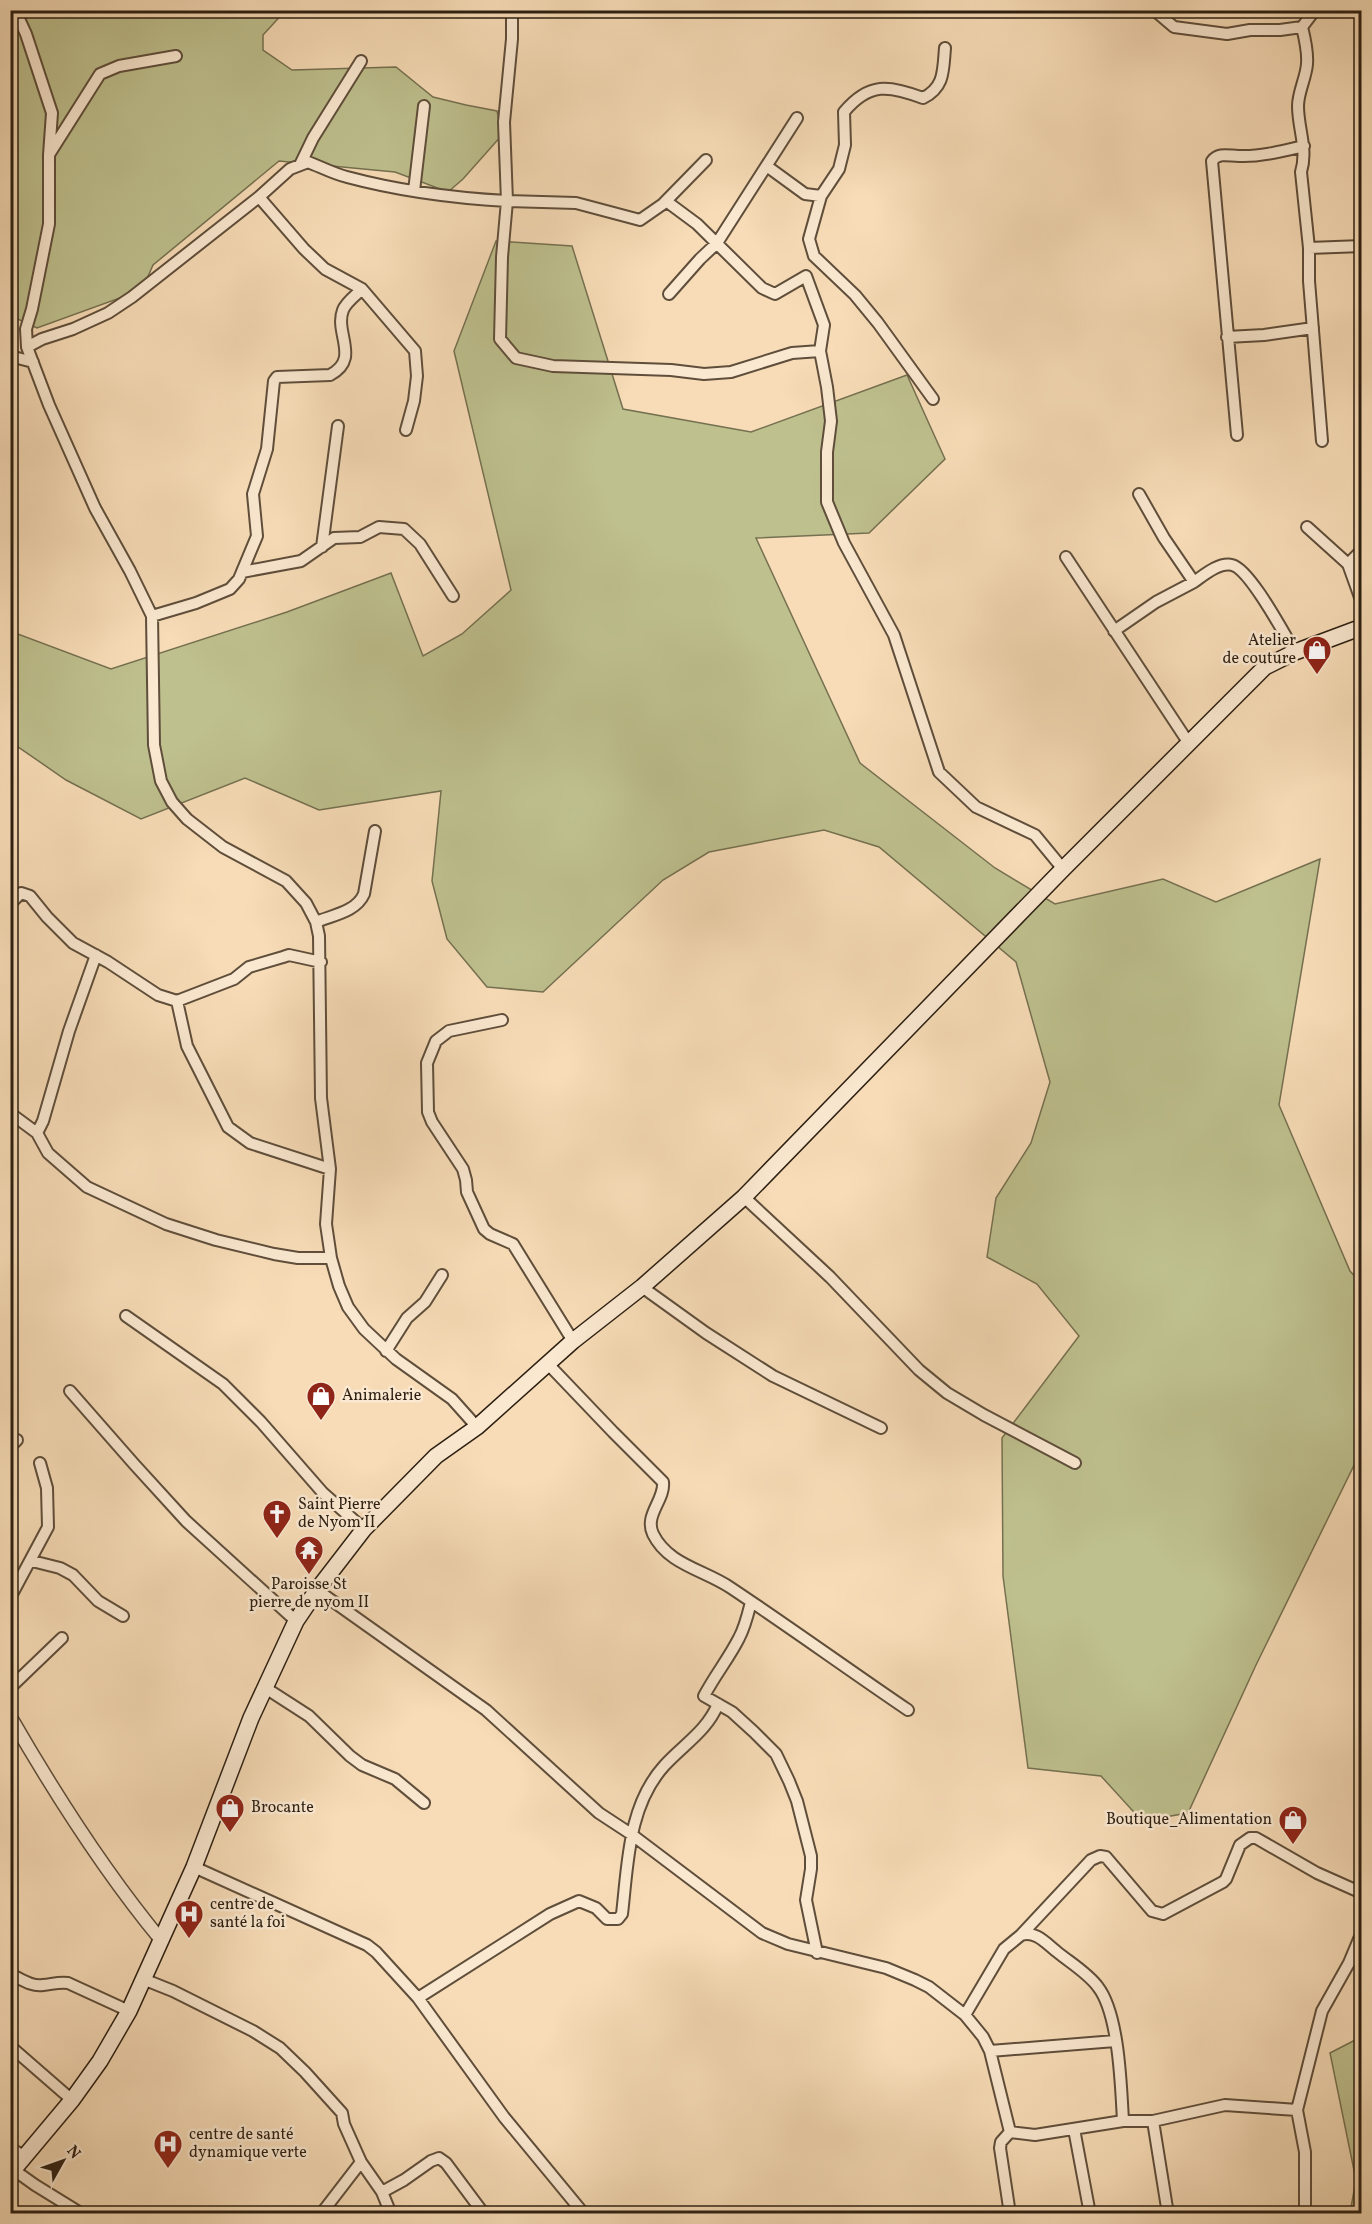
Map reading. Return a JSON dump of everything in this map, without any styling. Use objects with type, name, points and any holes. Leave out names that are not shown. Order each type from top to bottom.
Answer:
[{"type":"main road","points":[[12,2172],[17,2152],[72,2100],[100,2061],[129,2011],[194,1867],[264,1687],[296,1621],[364,1529],[436,1456],[477,1427],[573,1341],[642,1287],[744,1197],[1063,869],[1265,667],[1295,652],[1362,627]]},
{"type":"street","points":[[15,10],[26,34],[52,113],[49,155],[49,224],[26,329],[27,346],[91,501],[152,616],[154,745],[165,791],[187,819],[223,847],[252,861],[294,887],[316,922],[321,962],[321,1098],[330,1168],[326,1224],[331,1258],[348,1307],[364,1329],[386,1351],[452,1400],[477,1427]]},
{"type":"street","points":[[512,10],[512,39],[504,122],[507,201],[502,256],[500,339],[516,358],[553,366],[672,370],[704,374],[731,372],[792,353],[820,351]]},
{"type":"street","points":[[1154,10],[1174,27],[1227,34],[1250,30],[1302,27],[1315,10]]},
{"type":"street","points":[[1302,27],[1307,64],[1298,105],[1304,146],[1301,172],[1309,248],[1322,441]]},
{"type":"street","points":[[933,399],[855,295],[814,256],[809,239],[821,196],[839,169],[845,145],[844,112],[855,99],[874,88],[906,92],[923,98],[931,94],[942,81],[945,48]]},
{"type":"street","points":[[49,155],[100,74],[119,66],[176,56]]},
{"type":"street","points":[[300,165],[313,138],[361,61]]},
{"type":"street","points":[[414,191],[424,106]]},
{"type":"street","points":[[669,294],[717,243],[768,167],[797,118]]},
{"type":"street","points":[[1237,435],[1212,160],[1221,155],[1262,154],[1304,146]]},
{"type":"street","points":[[27,346],[108,313],[132,297],[259,197],[290,169],[308,162],[346,177],[446,197],[576,203],[640,220],[666,201],[706,160]]},
{"type":"street","points":[[768,167],[805,194],[821,196]]},
{"type":"street","points":[[259,197],[304,249],[325,269],[362,289],[416,351],[417,376],[414,401],[406,430]]},
{"type":"street","points":[[666,201],[717,243],[762,288],[775,294],[806,276],[824,325],[820,351],[831,421],[827,452],[827,502],[844,543],[894,635],[939,772],[976,807],[1035,835],[1063,869]]},
{"type":"street","points":[[1309,248],[1362,246]]},
{"type":"street","points":[[152,616],[196,603],[230,589],[239,579],[257,536],[253,494],[267,449],[274,381],[277,377],[330,375],[338,371],[343,364],[346,350],[343,310],[362,289]]},
{"type":"street","points":[[1227,337],[1264,335],[1313,328]]},
{"type":"street","points":[[10,356],[33,362]]},
{"type":"street","points":[[322,547],[338,426]]},
{"type":"street","points":[[1139,495],[1194,582]]},
{"type":"street","points":[[242,572],[301,561],[334,538],[360,537],[379,527],[404,529],[420,544],[453,596]]},
{"type":"street","points":[[1307,527],[1348,564],[1362,603]]},
{"type":"street","points":[[1348,564],[1362,550]]},
{"type":"street","points":[[1066,557],[1188,742]]},
{"type":"street","points":[[1114,631],[1156,602],[1220,566],[1232,565],[1241,570],[1251,582],[1295,652]]},
{"type":"street","points":[[316,922],[349,910],[360,903],[364,894],[375,831]]},
{"type":"street","points":[[10,904],[21,893],[30,896],[73,943],[158,994],[177,1001],[234,979],[249,967],[289,955],[321,962]]},
{"type":"street","points":[[37,1132],[43,1121],[66,1041],[96,955]]},
{"type":"street","points":[[177,1001],[187,1046],[228,1127],[250,1143],[330,1168]]},
{"type":"street","points":[[502,1020],[449,1031],[436,1041],[427,1063],[428,1112],[432,1122],[463,1169],[467,1192],[484,1229],[513,1244],[573,1341]]},
{"type":"street","points":[[10,1113],[37,1132],[48,1153],[87,1187],[166,1224],[216,1240],[274,1254],[298,1258],[331,1258]]},
{"type":"street","points":[[744,1197],[830,1277],[920,1370],[948,1393],[984,1415],[1075,1463]]},
{"type":"street","points":[[386,1351],[407,1318],[425,1302],[442,1275]]},
{"type":"street","points":[[642,1287],[706,1333],[773,1376],[881,1428]]},
{"type":"street","points":[[126,1316],[223,1384],[261,1422],[322,1493],[364,1529]]},
{"type":"street","points":[[548,1364],[663,1482],[664,1488],[651,1517],[651,1526],[654,1535],[664,1549],[681,1563],[729,1586],[909,1710]]},
{"type":"street","points":[[70,1390],[186,1521],[296,1621]]},
{"type":"street","points":[[10,1599],[48,1527],[46,1482],[40,1462]]},
{"type":"street","points":[[32,1561],[74,1575],[98,1601],[123,1616]]},
{"type":"street","points":[[317,1590],[486,1710],[599,1813],[631,1834],[762,1933],[817,1953],[886,1968],[929,1987],[965,2015],[983,2037],[990,2051],[1010,2132]]},
{"type":"street","points":[[751,1602],[738,1640],[715,1674],[705,1696],[739,1719],[776,1754],[797,1801],[811,1856],[806,1900],[817,1953]]},
{"type":"street","points":[[10,1688],[62,1638]]},
{"type":"street","points":[[264,1687],[297,1706],[362,1765],[395,1779],[424,1803]]},
{"type":"street","points":[[418,1998],[550,1914],[579,1901],[596,1908],[608,1919],[618,1919],[622,1914],[631,1834],[642,1803],[656,1777],[709,1723],[718,1704]]},
{"type":"street","points":[[10,1716],[41,1770],[79,1828],[113,1878],[161,1940]]},
{"type":"street","points":[[965,2015],[1004,1949],[1021,1935],[1091,1860],[1100,1856],[1106,1857],[1152,1911],[1163,1914],[1223,1882],[1240,1845],[1250,1838],[1256,1838],[1275,1847],[1317,1874],[1362,1893]]},
{"type":"street","points":[[194,1867],[367,1945],[376,1952],[418,1998],[504,2117],[584,2214]]},
{"type":"street","points":[[1305,2214],[1305,2152],[1297,2110],[1322,2012],[1349,1963],[1362,1932]]},
{"type":"street","points":[[1021,1935],[1027,1933],[1039,1937],[1094,1982],[1107,2002],[1119,2062],[1123,2121]]},
{"type":"street","points":[[10,1974],[33,1985],[68,1983],[129,2011]]},
{"type":"street","points":[[143,1979],[253,2031],[280,2048],[340,2109],[344,2124],[361,2162],[382,2192],[391,2214]]},
{"type":"street","points":[[990,2051],[1115,2041]]},
{"type":"street","points":[[10,2046],[72,2100]]},
{"type":"street","points":[[1010,2132],[1035,2135],[1123,2121],[1153,2121],[1225,2105],[1297,2110]]},
{"type":"street","points":[[1153,2121],[1168,2214]]},
{"type":"street","points":[[1074,2128],[1090,2214]]},
{"type":"street","points":[[1010,2132],[1001,2142],[1000,2148],[1010,2214]]},
{"type":"street","points":[[382,2192],[439,2158],[446,2163],[484,2214]]},
{"type":"street","points":[[321,2214],[361,2162]]},
{"type":"street","points":[[12,2172],[82,2214]]},
{"type":"green space","points":[[34,10],[285,11],[263,35],[263,50],[292,70],[396,67],[433,97],[497,111],[502,135],[463,179],[448,192],[395,172],[279,161],[153,265],[142,290],[37,328],[11,316],[10,23]]},
{"type":"green space","points":[[496,241],[572,246],[623,409],[751,432],[907,375],[945,459],[869,533],[756,538],[860,763],[995,868],[1055,904],[1163,879],[1216,902],[1320,859],[1279,1105],[1350,1271],[1361,1283],[1361,1451],[1256,1665],[1188,1813],[1142,1821],[1101,1776],[1028,1768],[1003,1576],[1002,1438],[1079,1336],[1037,1284],[987,1257],[996,1198],[1031,1143],[1050,1082],[1016,962],[879,847],[824,830],[709,852],[663,880],[543,992],[487,987],[447,939],[432,881],[441,791],[319,810],[245,778],[141,819],[66,780],[11,742],[10,631],[111,669],[287,612],[391,573],[423,656],[462,634],[511,590],[454,351]]},
{"type":"green space","points":[[1361,2037],[1361,2213],[1350,2213],[1356,2180],[1330,2053]]},
{"type":"place","name":"Atelier de couture","points":[[1317,676]]},
{"type":"place","name":"Animalerie","points":[[321,1422]]},
{"type":"place","name":"Saint Pierre de Nyom II","points":[[277,1540]]},
{"type":"place","name":"Paroisse St pierre de nyom II","points":[[309,1576]]},
{"type":"place","name":"Brocante","points":[[230,1834]]},
{"type":"place","name":"Boutique_Alimentation","points":[[1293,1846]]},
{"type":"place","name":"centre de santé la foi","points":[[189,1940]]},
{"type":"place","name":"centre de santé dynamique verte","points":[[168,2170]]}]
